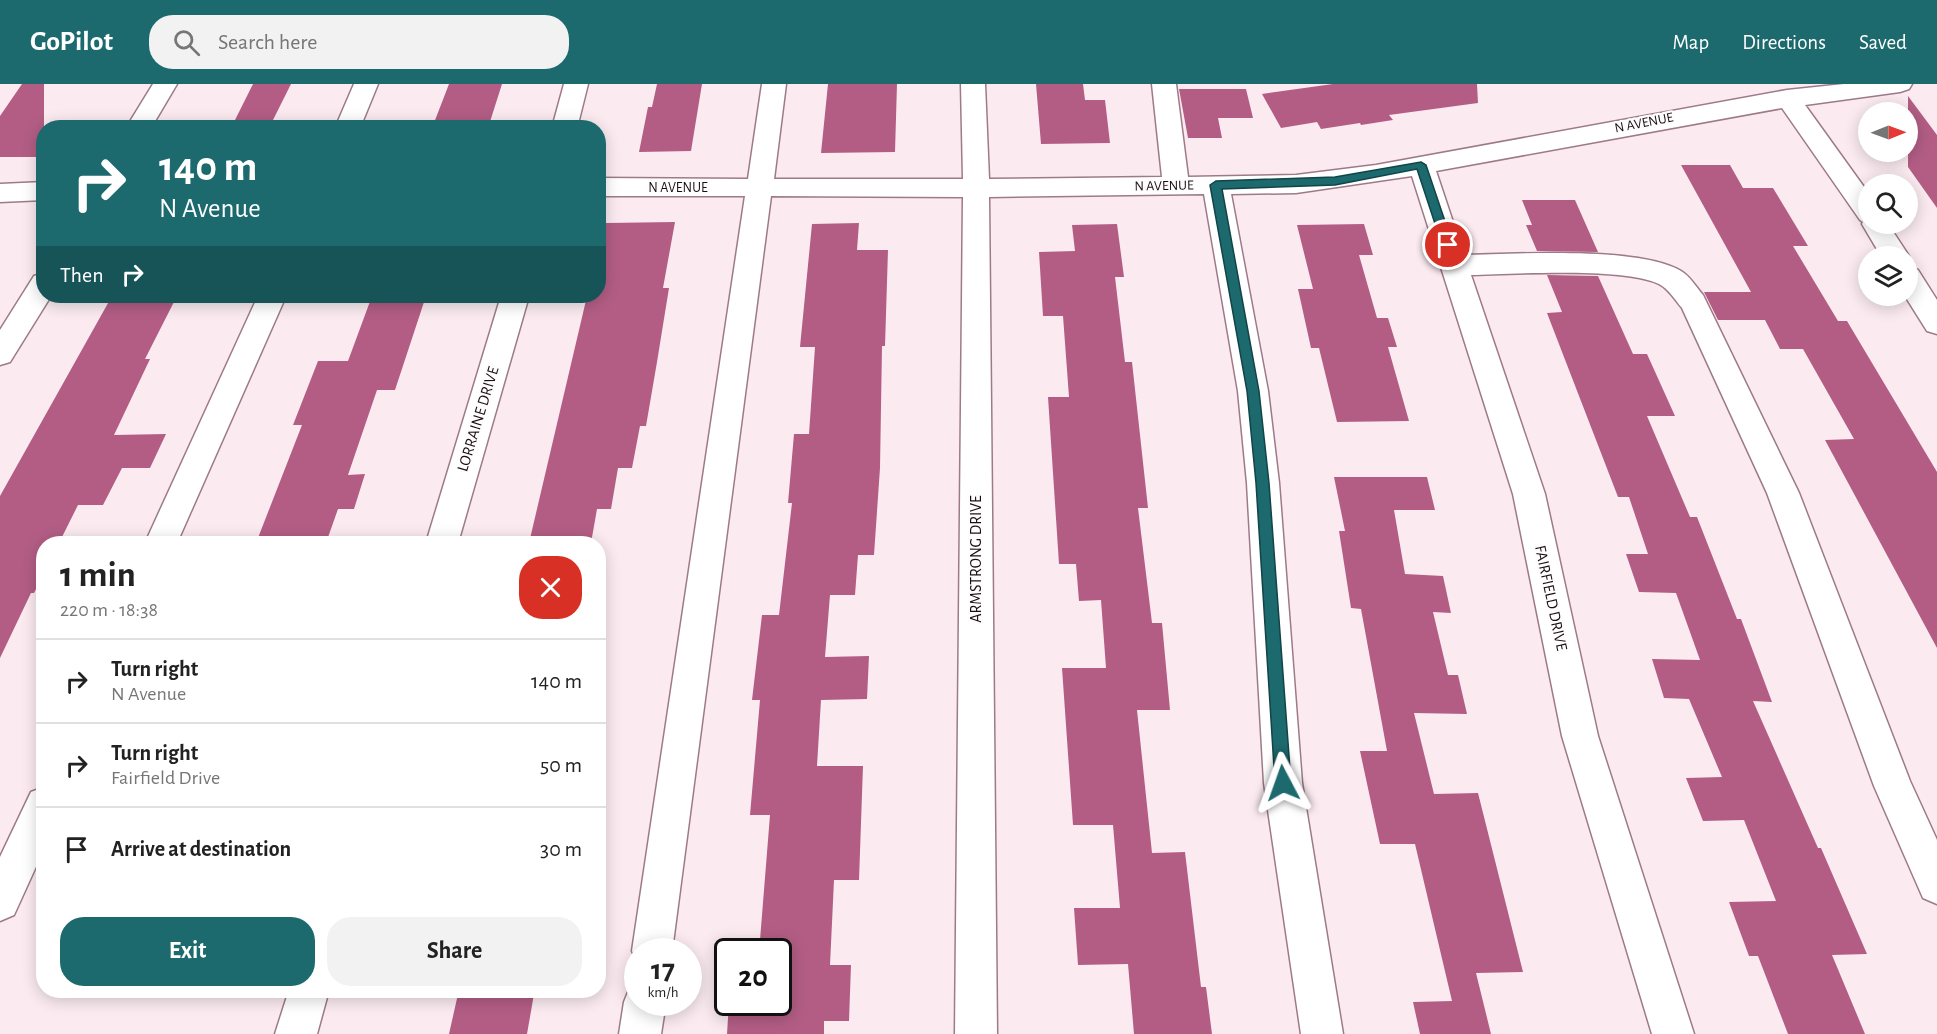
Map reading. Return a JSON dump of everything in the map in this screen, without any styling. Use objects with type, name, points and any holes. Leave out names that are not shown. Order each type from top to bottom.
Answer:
[{"type":"street","points":[[143,120],[165,84]]},
{"type":"street","points":[[350,120],[366,84]]},
{"type":"street","points":[[566,120],[576,84]]},
{"type":"street","points":[[654,938],[774,84]]},
{"type":"street","name":"ARMSTRONG DRIVE","points":[[973,84],[976,188],[976,1034]]},
{"type":"street","points":[[1164,84],[1176,186]]},
{"type":"street","name":"N AVENUE","points":[[606,187],[976,188],[1176,186],[1335,181],[1787,98],[1900,84]]},
{"type":"street","points":[[1787,98],[1858,198]]},
{"type":"street","name":"FAIRFIELD DRIVE","points":[[1421,165],[1529,494],[1580,736],[1673,1034]]},
{"type":"street","points":[[1216,185],[1253,391],[1264,495],[1283,783],[1322,1034]]},
{"type":"street","points":[[0,193],[36,191]]},
{"type":"street","points":[[1454,265],[1613,266],[1646,270],[1670,278],[1693,302],[1783,493],[1893,786],[1937,884]]},
{"type":"street","points":[[1918,293],[1937,323]]},
{"type":"street","points":[[0,354],[36,296]]},
{"type":"street","points":[[164,536],[269,303]]},
{"type":"street","name":"LORRAINE DRIVE","points":[[444,536],[513,303]]},
{"type":"street","points":[[0,901],[36,822]]},
{"type":"street","points":[[296,1034],[307,998]]},
{"type":"street","points":[[640,1034],[643,1016]]},
{"type":"building","points":[[22,84],[44,84],[44,120],[36,120],[36,157],[0,157],[0,116]]},
{"type":"building","points":[[253,84],[291,84],[273,120],[235,120]]},
{"type":"building","points":[[449,84],[502,84],[491,120],[435,120]]},
{"type":"building","points":[[657,84],[702,84],[691,151],[639,152],[648,107],[652,107]]},
{"type":"building","points":[[828,84],[897,84],[895,152],[821,153]]},
{"type":"building","points":[[1036,84],[1083,84],[1085,100],[1105,100],[1110,143],[1041,144]]},
{"type":"building","points":[[1333,84],[1477,84],[1478,103],[1389,115],[1393,120],[1361,125],[1360,123],[1321,129],[1317,122],[1281,128],[1262,94]]},
{"type":"building","points":[[1179,89],[1246,89],[1253,118],[1218,118],[1222,138],[1188,138]]},
{"type":"building","points":[[1918,109],[1937,135],[1937,208],[1918,181],[1918,174],[1913,174],[1908,167],[1908,162],[1918,162]]},
{"type":"building","points":[[1681,165],[1730,165],[1743,188],[1773,188],[1808,246],[1793,246],[1838,321],[1847,321],[1937,472],[1937,648],[1825,440],[1854,439],[1803,349],[1780,349],[1765,320],[1718,320],[1704,292],[1751,292]]},
{"type":"building","points":[[1522,200],[1575,200],[1598,252],[1537,251],[1526,225],[1532,225]]},
{"type":"building","points":[[675,222],[663,288],[669,288],[646,426],[640,426],[632,468],[618,468],[611,509],[597,509],[592,536],[531,536],[585,303],[606,303],[606,223]]},
{"type":"building","points":[[859,223],[857,250],[888,250],[885,346],[882,346],[880,468],[874,555],[858,555],[855,595],[830,595],[825,657],[869,656],[867,699],[821,700],[817,766],[863,766],[859,880],[834,880],[830,965],[851,965],[849,1021],[824,1021],[824,1034],[727,1034],[728,1016],[792,1016],[792,938],[760,938],[770,815],[750,815],[760,700],[752,700],[762,615],[779,615],[792,503],[788,503],[794,434],[809,434],[815,347],[800,347],[812,224]]},
{"type":"building","points":[[1117,224],[1124,277],[1115,277],[1125,362],[1132,362],[1148,508],[1138,508],[1152,623],[1162,623],[1170,710],[1137,710],[1152,853],[1185,852],[1201,987],[1206,987],[1212,1034],[1134,1034],[1128,964],[1078,965],[1074,908],[1120,908],[1113,825],[1073,825],[1062,668],[1106,668],[1101,600],[1079,601],[1076,564],[1059,564],[1048,397],[1069,397],[1063,316],[1043,316],[1039,252],[1075,251],[1072,225]]},
{"type":"building","points":[[1364,224],[1373,255],[1359,255],[1377,318],[1388,318],[1397,347],[1388,347],[1409,421],[1337,422],[1319,348],[1311,348],[1298,289],[1313,289],[1297,225]]},
{"type":"building","points":[[1547,275],[1598,276],[1633,354],[1647,354],[1675,416],[1647,416],[1690,517],[1697,517],[1737,619],[1741,619],[1772,702],[1753,701],[1867,954],[1832,955],[1865,1034],[1788,1034],[1758,956],[1749,956],[1729,902],[1776,901],[1744,820],[1703,821],[1686,778],[1722,777],[1689,699],[1664,698],[1652,659],[1700,660],[1676,593],[1639,592],[1626,554],[1648,554],[1629,497],[1618,497],[1547,313],[1562,312]]},
{"type":"building","points":[[108,303],[173,303],[145,359],[150,359],[114,435],[166,434],[150,468],[122,468],[103,505],[78,505],[62,536],[36,536],[36,589],[34,593],[31,593],[0,658],[0,496]]},
{"type":"building","points":[[369,303],[424,303],[395,390],[377,390],[348,475],[365,474],[354,509],[338,509],[328,536],[259,536],[302,425],[293,425],[318,361],[348,361]]},
{"type":"building","points":[[1334,477],[1427,477],[1435,510],[1394,510],[1405,574],[1443,576],[1451,613],[1433,612],[1448,675],[1458,675],[1467,714],[1414,713],[1434,794],[1478,793],[1523,972],[1476,973],[1491,1034],[1420,1034],[1413,1002],[1452,1001],[1415,844],[1380,844],[1360,751],[1387,751],[1361,609],[1351,608],[1339,531],[1345,531]]},
{"type":"building","points":[[457,998],[533,998],[527,1034],[449,1034]]},
{"type":"route","points":[[1283,783],[1263,483],[1253,391],[1216,185],[1335,181],[1421,165],[1448,245]]}]
